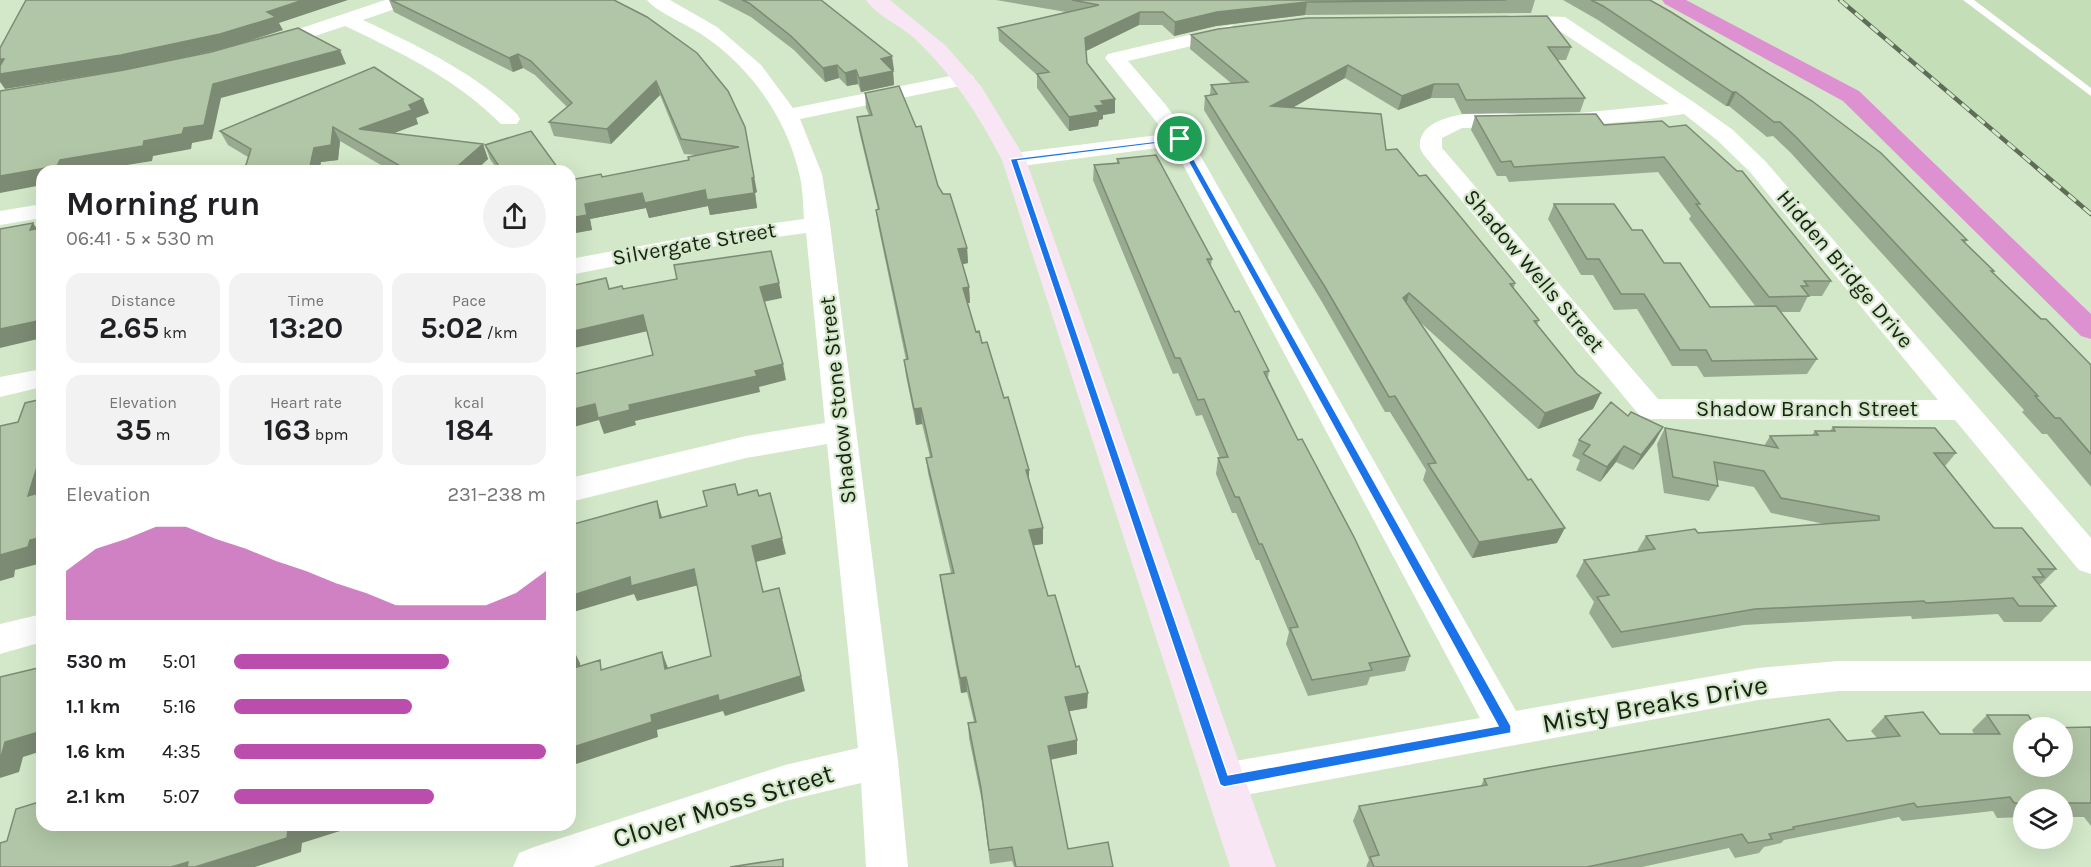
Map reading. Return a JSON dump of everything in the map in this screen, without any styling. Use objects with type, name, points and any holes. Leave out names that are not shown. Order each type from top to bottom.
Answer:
[{"type":"street","points":[[248,51],[348,20],[403,0]]},
{"type":"street","name":"Shadow Stone Street","points":[[656,0],[704,26],[757,70],[789,115],[803,146],[811,174],[879,761],[887,867]]},
{"type":"street","points":[[876,0],[915,29],[966,80],[996,124],[1014,159],[1253,867]]},
{"type":"street","points":[[348,20],[466,81],[490,98],[509,119]]},
{"type":"street","name":"Hidden Bridge Drive","points":[[1488,21],[1558,21],[1688,107],[1725,135],[1758,167],[2091,561]]},
{"type":"street","points":[[1246,29],[1183,40],[1115,58],[1158,108],[1180,139],[1506,729]]},
{"type":"street","points":[[789,115],[966,80]]},
{"type":"street","name":"Shadow Wells Street","points":[[1650,409],[1431,149],[1429,141],[1434,131],[1447,124],[1462,122],[1588,120],[1688,107]]},
{"type":"street","points":[[1014,159],[1180,139]]},
{"type":"street","points":[[0,218],[36,212]]},
{"type":"street","name":"Silvergate Street","points":[[576,266],[732,236],[818,224]]},
{"type":"street","points":[[0,387],[36,379]]},
{"type":"street","name":"Shadow Branch Street","points":[[1650,409],[1964,410]]},
{"type":"street","points":[[576,489],[746,447],[842,431]]},
{"type":"street","points":[[0,639],[36,630]]},
{"type":"street","name":"Misty Breaks Drive","points":[[1224,781],[1758,684],[1838,676],[2091,676]]},
{"type":"street","name":"Clover Moss Street","points":[[534,867],[785,783],[879,761]]},
{"type":"lane","points":[[1968,0],[2091,93]]},
{"type":"shaded area","points":[[1840,0],[2091,0],[2091,214]]},
{"type":"building","points":[[26,0],[303,0],[267,12],[276,17],[220,34],[121,55],[0,74],[0,66],[4,59],[0,59],[0,48]]},
{"type":"building","points":[[391,0],[614,0],[647,17],[697,53],[728,91],[745,127],[754,177],[752,178],[754,193],[707,200],[705,190],[645,203],[642,193],[585,204],[587,215],[576,217],[576,179],[601,174],[602,177],[689,160],[688,157],[739,147],[681,139],[656,81],[607,129],[549,122],[572,103],[531,61],[518,54],[509,58]]},
{"type":"building","points":[[742,0],[821,0],[892,56],[881,59],[893,71],[859,78],[856,70],[845,73],[837,65],[823,68],[791,36]]},
{"type":"building","points":[[1072,0],[1506,0],[1307,2],[1217,12],[1175,22],[1163,12],[1140,12],[1085,38],[1087,63],[1115,99],[1101,101],[1104,105],[1095,106],[1099,112],[1069,117],[1037,74],[1049,72],[998,28],[1099,5]]},
{"type":"building","points":[[1591,0],[1650,0],[1812,101],[1881,153],[1967,240],[1962,240],[1994,271],[1991,271],[2041,319],[2046,319],[2091,365],[2091,454],[2060,418],[2055,418],[2035,396],[2038,396],[1780,122],[1774,122],[1736,92],[1732,92]]},
{"type":"building","points":[[1547,16],[1571,47],[1548,47],[1585,98],[1466,100],[1458,84],[1434,84],[1402,96],[1348,65],[1271,106],[1381,114],[1386,150],[1397,149],[1419,176],[1426,175],[1515,283],[1510,284],[1539,320],[1534,321],[1577,374],[1601,393],[1545,413],[1409,293],[1403,298],[1528,480],[1531,479],[1565,528],[1479,542],[1428,464],[1436,463],[1395,396],[1389,397],[1325,287],[1205,96],[1217,94],[1211,85],[1248,82],[1191,35],[1218,29],[1307,18]]},
{"type":"building","points":[[298,28],[340,50],[213,84],[204,125],[184,128],[182,134],[144,141],[143,146],[60,160],[58,165],[36,165],[36,170],[0,176],[0,91],[124,70],[211,52]]},
{"type":"building","points":[[374,67],[423,99],[409,105],[412,110],[359,129],[483,144],[459,165],[398,165],[333,127],[331,145],[314,148],[310,165],[246,165],[251,149],[220,131]]},
{"type":"building","points":[[899,86],[916,127],[921,126],[938,186],[943,194],[950,194],[967,248],[958,249],[969,287],[963,288],[976,332],[979,331],[982,343],[987,342],[1004,398],[1008,397],[1043,528],[1029,530],[1048,596],[1055,595],[1076,667],[1079,666],[1088,693],[1065,697],[1077,740],[1048,746],[1068,849],[1108,842],[1113,867],[1016,867],[1012,847],[989,850],[981,788],[968,723],[976,722],[966,677],[960,678],[940,575],[954,573],[926,458],[932,457],[921,408],[914,409],[904,360],[908,359],[876,210],[879,209],[857,117],[872,115],[865,93]]},
{"type":"building","points":[[1596,114],[1604,125],[1662,121],[1669,127],[1686,125],[1737,171],[1742,171],[1831,281],[1804,281],[1808,286],[1801,286],[1809,296],[1769,297],[1696,204],[1700,204],[1664,157],[1514,167],[1511,161],[1501,162],[1475,116]]},
{"type":"building","points":[[531,131],[556,165],[498,165],[485,145]]},
{"type":"building","points":[[1156,155],[1212,259],[1207,259],[1235,312],[1239,311],[1269,371],[1264,372],[1298,440],[1302,439],[1354,537],[1410,656],[1369,663],[1372,670],[1312,680],[1290,628],[1298,627],[1262,544],[1259,544],[1239,497],[1235,497],[1218,458],[1228,457],[1204,399],[1198,400],[1180,358],[1175,358],[1094,165],[1119,163],[1117,159]]},
{"type":"building","points":[[1554,204],[1614,204],[1632,230],[1642,230],[1664,263],[1680,263],[1710,307],[1776,306],[1817,359],[1712,361],[1706,350],[1680,350],[1644,294],[1621,294],[1599,259],[1587,259]]},
{"type":"building","points":[[33,223],[30,230],[36,229],[36,321],[0,329],[0,229]]},
{"type":"building","points":[[771,251],[779,283],[760,287],[783,364],[755,371],[757,376],[629,405],[630,410],[598,418],[595,404],[576,409],[576,374],[653,355],[643,315],[576,331],[576,285],[606,278],[609,289],[622,286],[623,289],[677,279],[674,265]]},
{"type":"building","points":[[36,400],[36,470],[28,496],[36,494],[36,538],[30,540],[28,547],[0,555],[0,426],[18,422],[25,403]]},
{"type":"building","points":[[1611,402],[1628,416],[1631,412],[1663,427],[1641,455],[1624,446],[1607,467],[1583,454],[1590,445],[1579,440]]},
{"type":"building","points":[[1833,427],[1935,428],[1956,453],[1934,453],[1994,528],[2022,528],[2056,569],[2038,569],[2044,577],[2033,577],[2056,606],[2019,606],[2013,598],[1755,609],[1621,632],[1597,597],[1609,595],[1584,560],[1655,549],[1646,536],[1695,529],[1698,533],[1879,520],[1879,516],[1781,498],[1764,471],[1714,462],[1718,486],[1673,477],[1665,428],[1778,448],[1770,436],[1818,435],[1815,431],[1835,431]]},
{"type":"building","points":[[735,484],[738,495],[757,490],[759,496],[770,493],[782,538],[752,546],[763,592],[779,588],[801,676],[719,701],[718,695],[651,715],[652,722],[576,746],[576,667],[600,660],[601,670],[662,652],[665,669],[711,656],[694,569],[631,586],[630,577],[576,594],[576,523],[657,501],[660,518],[707,506],[703,491]]},
{"type":"building","points":[[36,668],[36,733],[5,742],[0,758],[0,677]]},
{"type":"building","points":[[1923,712],[1940,734],[2000,734],[1987,715],[2028,715],[2029,717],[2013,717],[2013,777],[2073,777],[2073,727],[2091,727],[2091,803],[2073,803],[2073,789],[2013,789],[2013,802],[2010,797],[1917,807],[1914,803],[1793,827],[1794,829],[1769,834],[1772,839],[1748,843],[1742,834],[1587,867],[1374,867],[1370,857],[1379,855],[1359,806],[1487,785],[1484,779],[1829,719],[1847,741],[1900,736],[1885,716]]},
{"type":"building","points":[[36,803],[36,831],[288,831],[287,838],[195,867],[187,867],[188,862],[171,867],[0,867],[0,843],[7,841],[16,809]]},
{"type":"building","points":[[783,859],[783,867],[730,867]]},
{"type":"waterway","points":[[1672,0],[1851,96],[2091,330]]},
{"type":"railway","points":[[1840,0],[2091,214]]},
{"type":"route","points":[[1180,139],[1506,729],[1224,781],[1014,159],[1180,139]]}]
